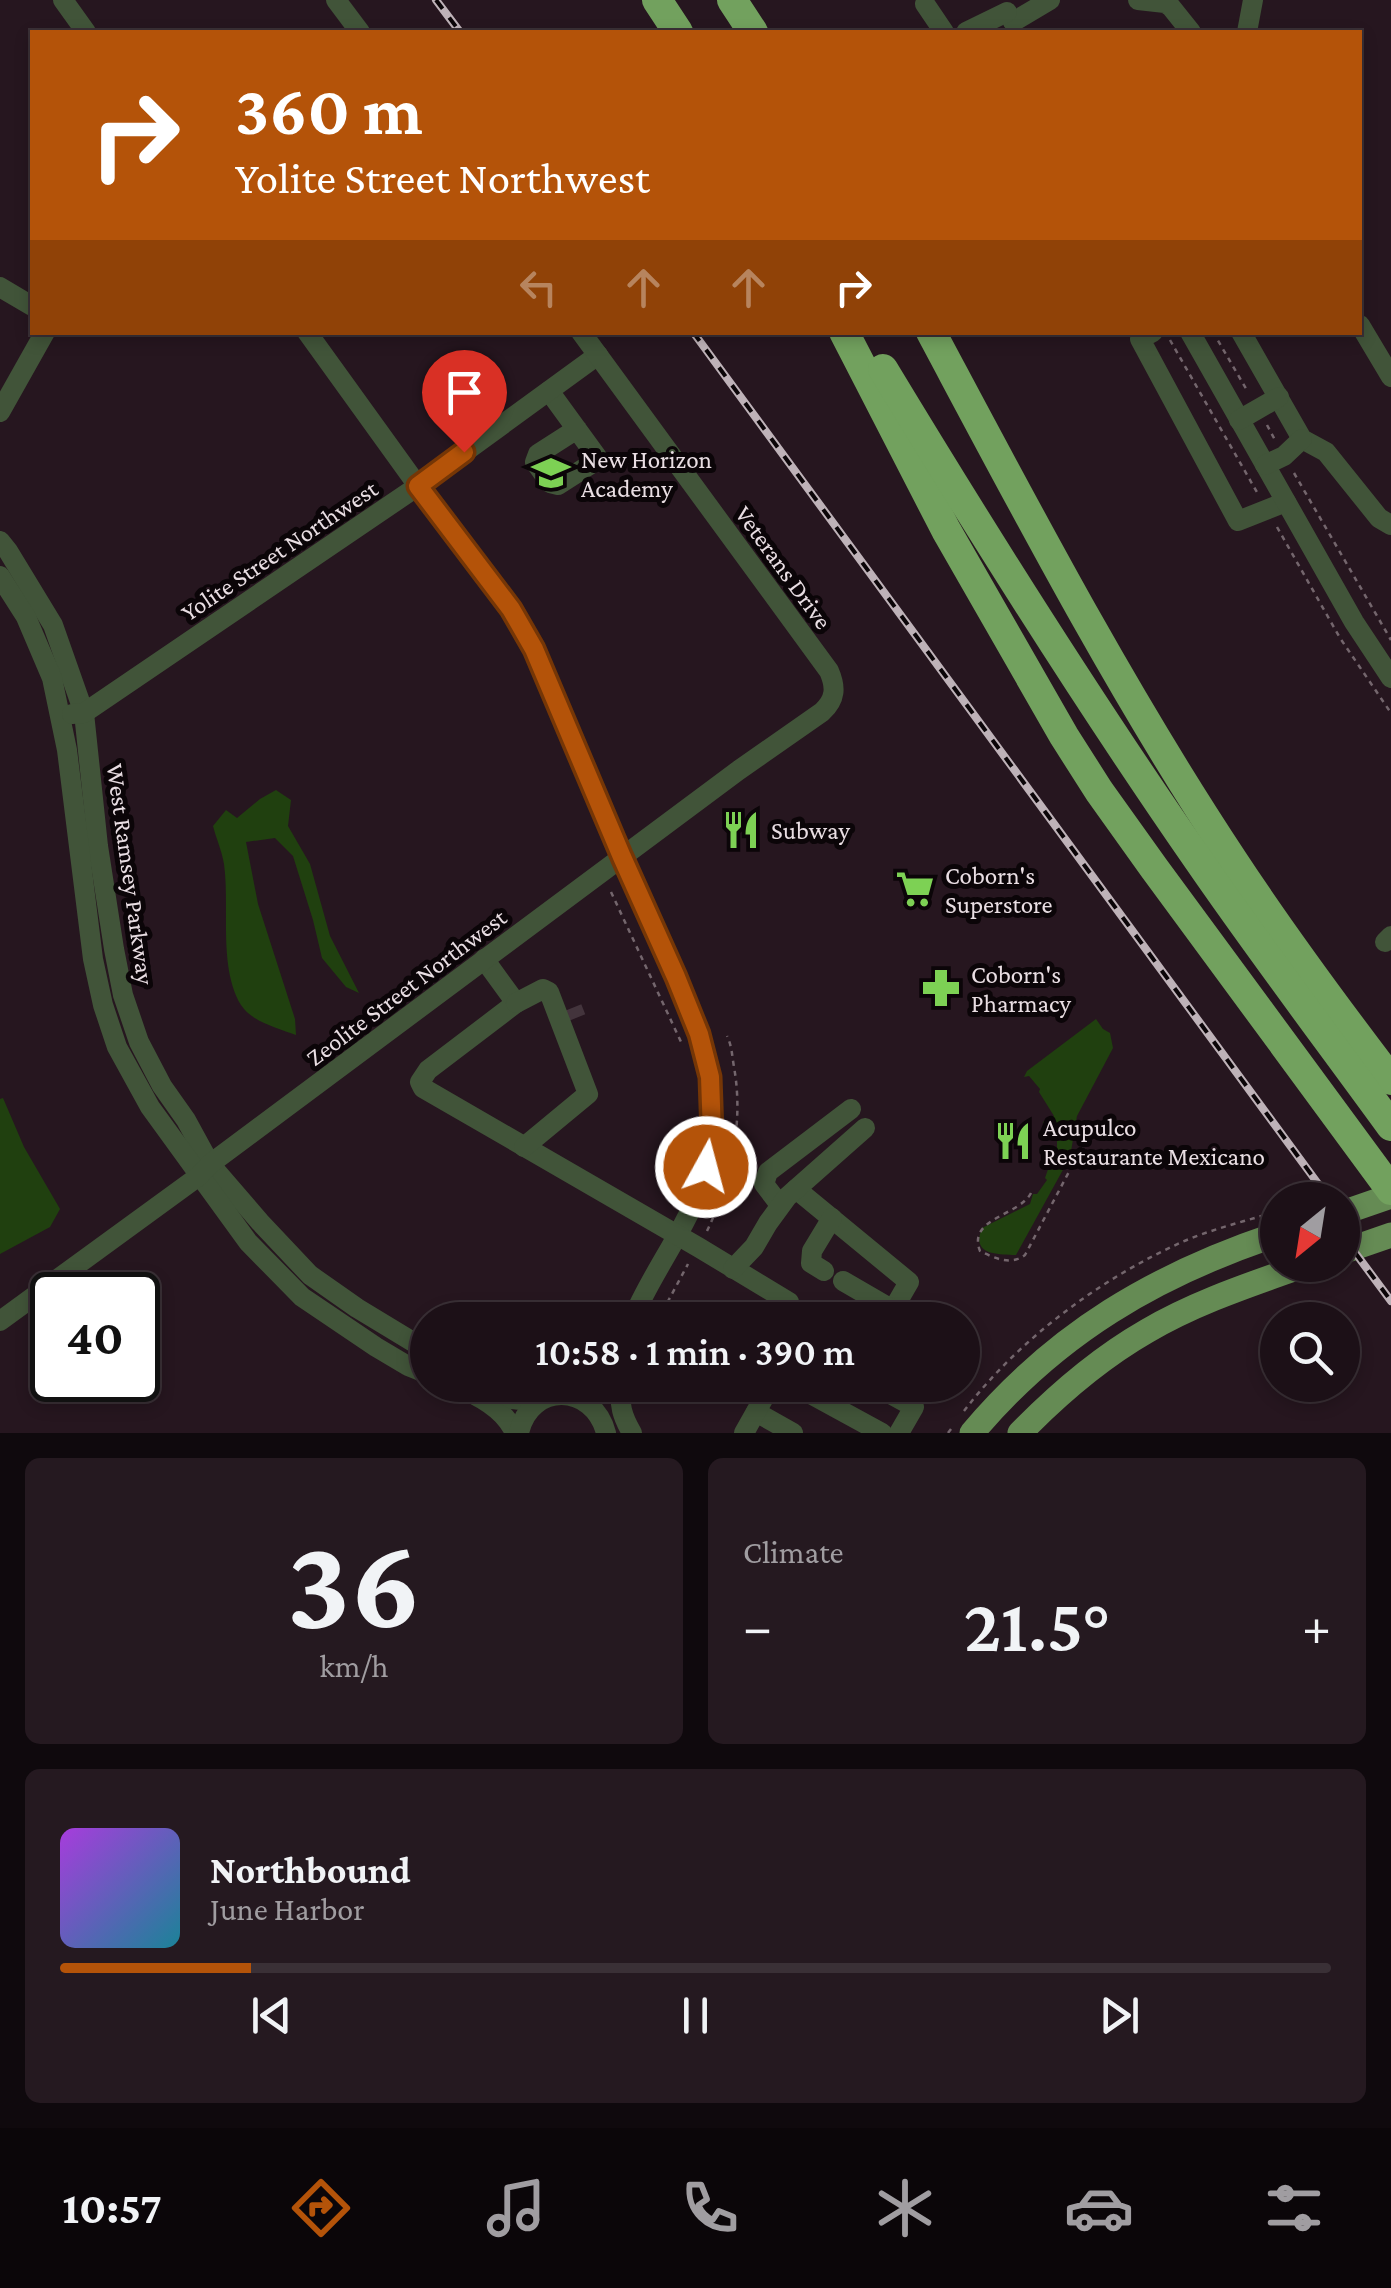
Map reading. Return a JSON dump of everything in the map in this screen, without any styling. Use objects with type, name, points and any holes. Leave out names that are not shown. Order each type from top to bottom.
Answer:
[{"type":"highway","points":[[657,0],[677,30]]},
{"type":"highway","points":[[732,0],[752,30]]},
{"type":"highway","points":[[846,335],[946,530],[1064,736],[1386,1196]]},
{"type":"highway","points":[[863,335],[1008,574],[1113,734],[1272,965],[1391,1126]]},
{"type":"highway","points":[[933,335],[1140,712],[1299,958],[1391,1080]]},
{"type":"highway","points":[[1080,606],[1202,794],[1391,1061]]},
{"type":"main road","points":[[1360,1206],[1386,1196]]},
{"type":"main road","points":[[1360,1245],[1391,1234]]},
{"type":"main road","points":[[972,1433],[1037,1366],[1096,1319],[1150,1287],[1260,1241]]},
{"type":"main road","points":[[1020,1433],[1070,1386],[1128,1342],[1175,1316],[1260,1281]]},
{"type":"street","points":[[62,0],[84,30]]},
{"type":"street","points":[[336,0],[358,30]]},
{"type":"street","points":[[972,30],[1050,0]]},
{"type":"street","points":[[1138,0],[1165,3],[1188,30]]},
{"type":"street","points":[[1247,30],[1253,0]]},
{"type":"street","points":[[925,4],[943,30]]},
{"type":"street","points":[[0,287],[30,305]]},
{"type":"street","points":[[1362,329],[1391,377]]},
{"type":"street","points":[[3,400],[44,335]]},
{"type":"street","points":[[309,335],[511,609],[534,649],[699,1034],[710,1077],[712,1134],[706,1167],[677,1236],[640,1302]]},
{"type":"street","name":"Veterans Drive","points":[[583,335],[829,671],[835,689]]},
{"type":"street","points":[[1147,335],[1140,339],[1238,521],[1286,502]]},
{"type":"street","points":[[1192,335],[1248,414],[1275,461],[1286,502],[1354,622],[1391,678]]},
{"type":"street","points":[[1242,335],[1302,439],[1326,452],[1379,518],[1391,525]]},
{"type":"street","name":"Yolite Street Northwest","points":[[84,713],[418,486],[598,355]]},
{"type":"street","points":[[549,391],[577,429]]},
{"type":"street","points":[[1248,414],[1279,396]]},
{"type":"street","points":[[1275,461],[1302,439]]},
{"type":"street","name":"West Ramsey Parkway","points":[[0,541],[52,625],[84,713],[98,846],[123,995],[138,1042],[186,1120],[205,1170],[248,1242],[302,1298],[410,1367]]},
{"type":"street","name":"West Ramsey Parkway","points":[[0,576],[26,617],[52,678],[67,750],[93,958],[117,1047],[150,1107],[205,1170],[310,1275],[410,1340]]},
{"type":"street","name":"Zeolite Street Northwest","points":[[0,1321],[822,712],[833,700],[835,689]]},
{"type":"street","points":[[60,714],[84,713]]},
{"type":"street","points":[[484,960],[516,1003]]},
{"type":"street","points":[[524,1147],[588,1094],[549,992],[543,990],[516,1003],[428,1070],[420,1082],[423,1088],[789,1302]]},
{"type":"street","points":[[551,997],[566,1003],[574,1013],[567,1039]]},
{"type":"street","points":[[780,1205],[764,1184],[768,1172],[851,1109]]},
{"type":"street","points":[[734,1269],[754,1248],[780,1205],[865,1128]]},
{"type":"street","points":[[796,1189],[909,1282],[897,1302]]},
{"type":"street","points":[[832,1218],[812,1251],[810,1263],[871,1302]]},
{"type":"street","points":[[485,1402],[502,1413],[517,1433],[538,1402]]},
{"type":"street","points":[[587,1402],[599,1415],[605,1430]]},
{"type":"street","points":[[605,1430],[614,1402]]},
{"type":"street","points":[[619,1402],[632,1433]]},
{"type":"street","points":[[744,1433],[762,1402]]},
{"type":"street","points":[[825,1402],[882,1433]]},
{"type":"street","points":[[899,1433],[914,1407],[905,1402]]},
{"type":"street","points":[[756,1412],[793,1433]]},
{"type":"path","points":[[1215,335],[1248,414],[1275,461],[1391,640]]},
{"type":"path","points":[[611,892],[684,1047]]},
{"type":"path","points":[[1031,1194],[1026,1203],[983,1227],[978,1233],[980,1251],[1008,1261],[1025,1256],[1090,1132]]},
{"type":"shaded area","points":[[276,790],[291,800],[288,826],[310,864],[330,936],[359,993],[346,987],[322,958],[293,856],[275,838],[246,842],[258,904],[295,1019],[296,1035],[252,1016],[234,990],[227,955],[224,864],[213,826],[226,810],[237,818]]},
{"type":"shaded area","points":[[1096,1019],[1110,1033],[1113,1048],[1077,1116],[1070,1157],[1016,1255],[987,1251],[980,1243],[982,1228],[1030,1204],[1033,1194],[1047,1180],[1057,1151],[1057,1140],[1049,1137],[1043,1122],[1054,1116],[1040,1089],[1029,1076],[1024,1077]]},
{"type":"shaded area","points":[[3,1098],[24,1147],[60,1209],[50,1227],[0,1254],[0,1099]]},
{"type":"tunnel","points":[[572,1008],[576,1018]]},
{"type":"railway","points":[[436,0],[458,30]]},
{"type":"railway","points":[[695,335],[1317,1182]]},
{"type":"railway","points":[[1360,1259],[1391,1301]]},
{"type":"place","name":"New Horizon Academy","points":[[551,473]]},
{"type":"place","name":"Subway","points":[[741,830]]},
{"type":"place","name":"Coborn's Superstore","points":[[915,889]]},
{"type":"place","name":"Coborn's Pharmacy","points":[[941,988]]},
{"type":"place","name":"Acupulco Restaurante Mexicano","points":[[1013,1141]]},
{"type":"route","points":[[464,452],[418,486],[511,609],[534,649],[676,977],[699,1034],[710,1077],[712,1134],[706,1167]]}]
